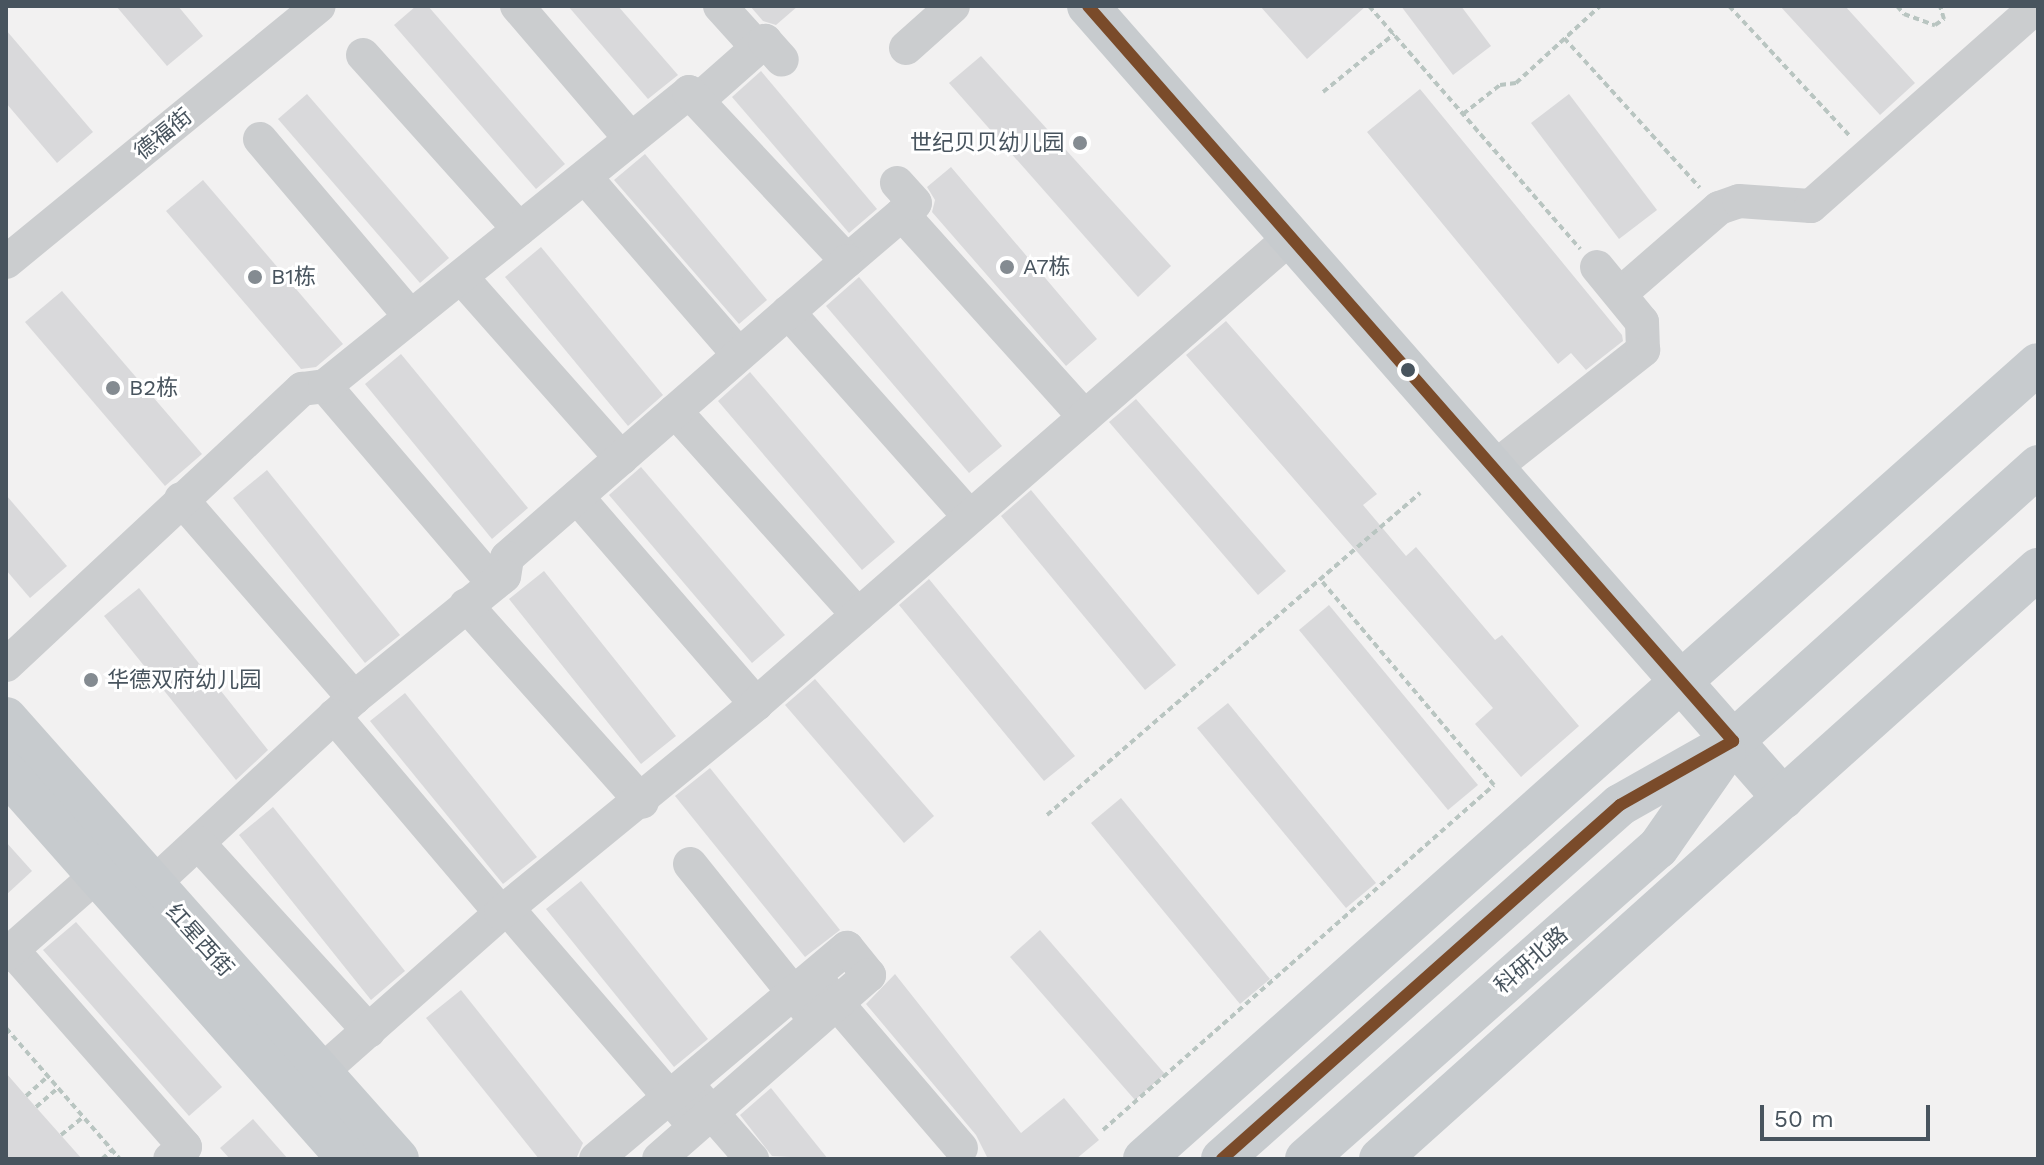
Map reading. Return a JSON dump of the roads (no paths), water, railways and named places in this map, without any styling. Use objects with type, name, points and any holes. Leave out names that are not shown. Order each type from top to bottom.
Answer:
[{"type":"main road","points":[[1088,6],[1783,798]]},
{"type":"main road","points":[[1144,1159],[1679,679],[2038,364]]},
{"type":"main road","name":"科研北路","points":[[1222,1159],[1620,805],[1733,741],[2038,466]]},
{"type":"main road","points":[[1380,1159],[2038,569]]},
{"type":"main road","name":"红星西街","points":[[6,718],[122,878],[348,1159]]},
{"type":"main road","name":"科研北路","points":[[1306,1159],[1658,848],[1733,741]]},
{"type":"main road","name":"红星西街","points":[[6,772],[122,878],[320,1073],[398,1159]]},
{"type":"street","name":"德福街","points":[[6,262],[319,6]]},
{"type":"street","points":[[517,6],[631,139]]},
{"type":"street","points":[[697,101],[770,54],[720,6]]},
{"type":"street","points":[[906,48],[953,6]]},
{"type":"street","points":[[1620,294],[1719,208],[1739,201],[1811,206],[2037,6]]},
{"type":"street","points":[[363,55],[519,229]]},
{"type":"street","points":[[6,665],[302,389],[325,386],[689,92],[847,261]]},
{"type":"street","points":[[260,139],[411,317]]},
{"type":"street","points":[[585,177],[739,355]]},
{"type":"street","points":[[177,1153],[9,952],[122,878],[198,843],[344,707],[504,576],[507,558],[847,261],[899,199],[1085,417]]},
{"type":"street","points":[[320,1073],[504,911],[642,802],[756,704],[1291,237]]},
{"type":"street","points":[[1495,467],[1643,350],[1642,322],[1597,267]]},
{"type":"street","points":[[461,277],[621,458]]},
{"type":"street","points":[[788,312],[970,517]]},
{"type":"street","points":[[325,386],[494,584]]},
{"type":"street","points":[[675,411],[858,615]]},
{"type":"street","points":[[577,497],[756,704]]},
{"type":"street","points":[[181,499],[504,911],[704,1120],[752,1159]]},
{"type":"street","points":[[466,605],[642,802]]},
{"type":"street","points":[[198,843],[369,1031]]},
{"type":"street","points":[[690,864],[827,1012],[961,1148]]},
{"type":"street","points":[[596,1159],[847,948],[869,975],[659,1159]]},
{"type":"place","name":"世纪贝贝幼儿园","points":[[1080,143]]},
{"type":"place","name":"A7栋","points":[[1007,267]]},
{"type":"place","name":"B1栋","points":[[255,277]]},
{"type":"place","name":"B2栋","points":[[113,388]]},
{"type":"place","name":"华德双府幼儿园","points":[[91,680]]}]
